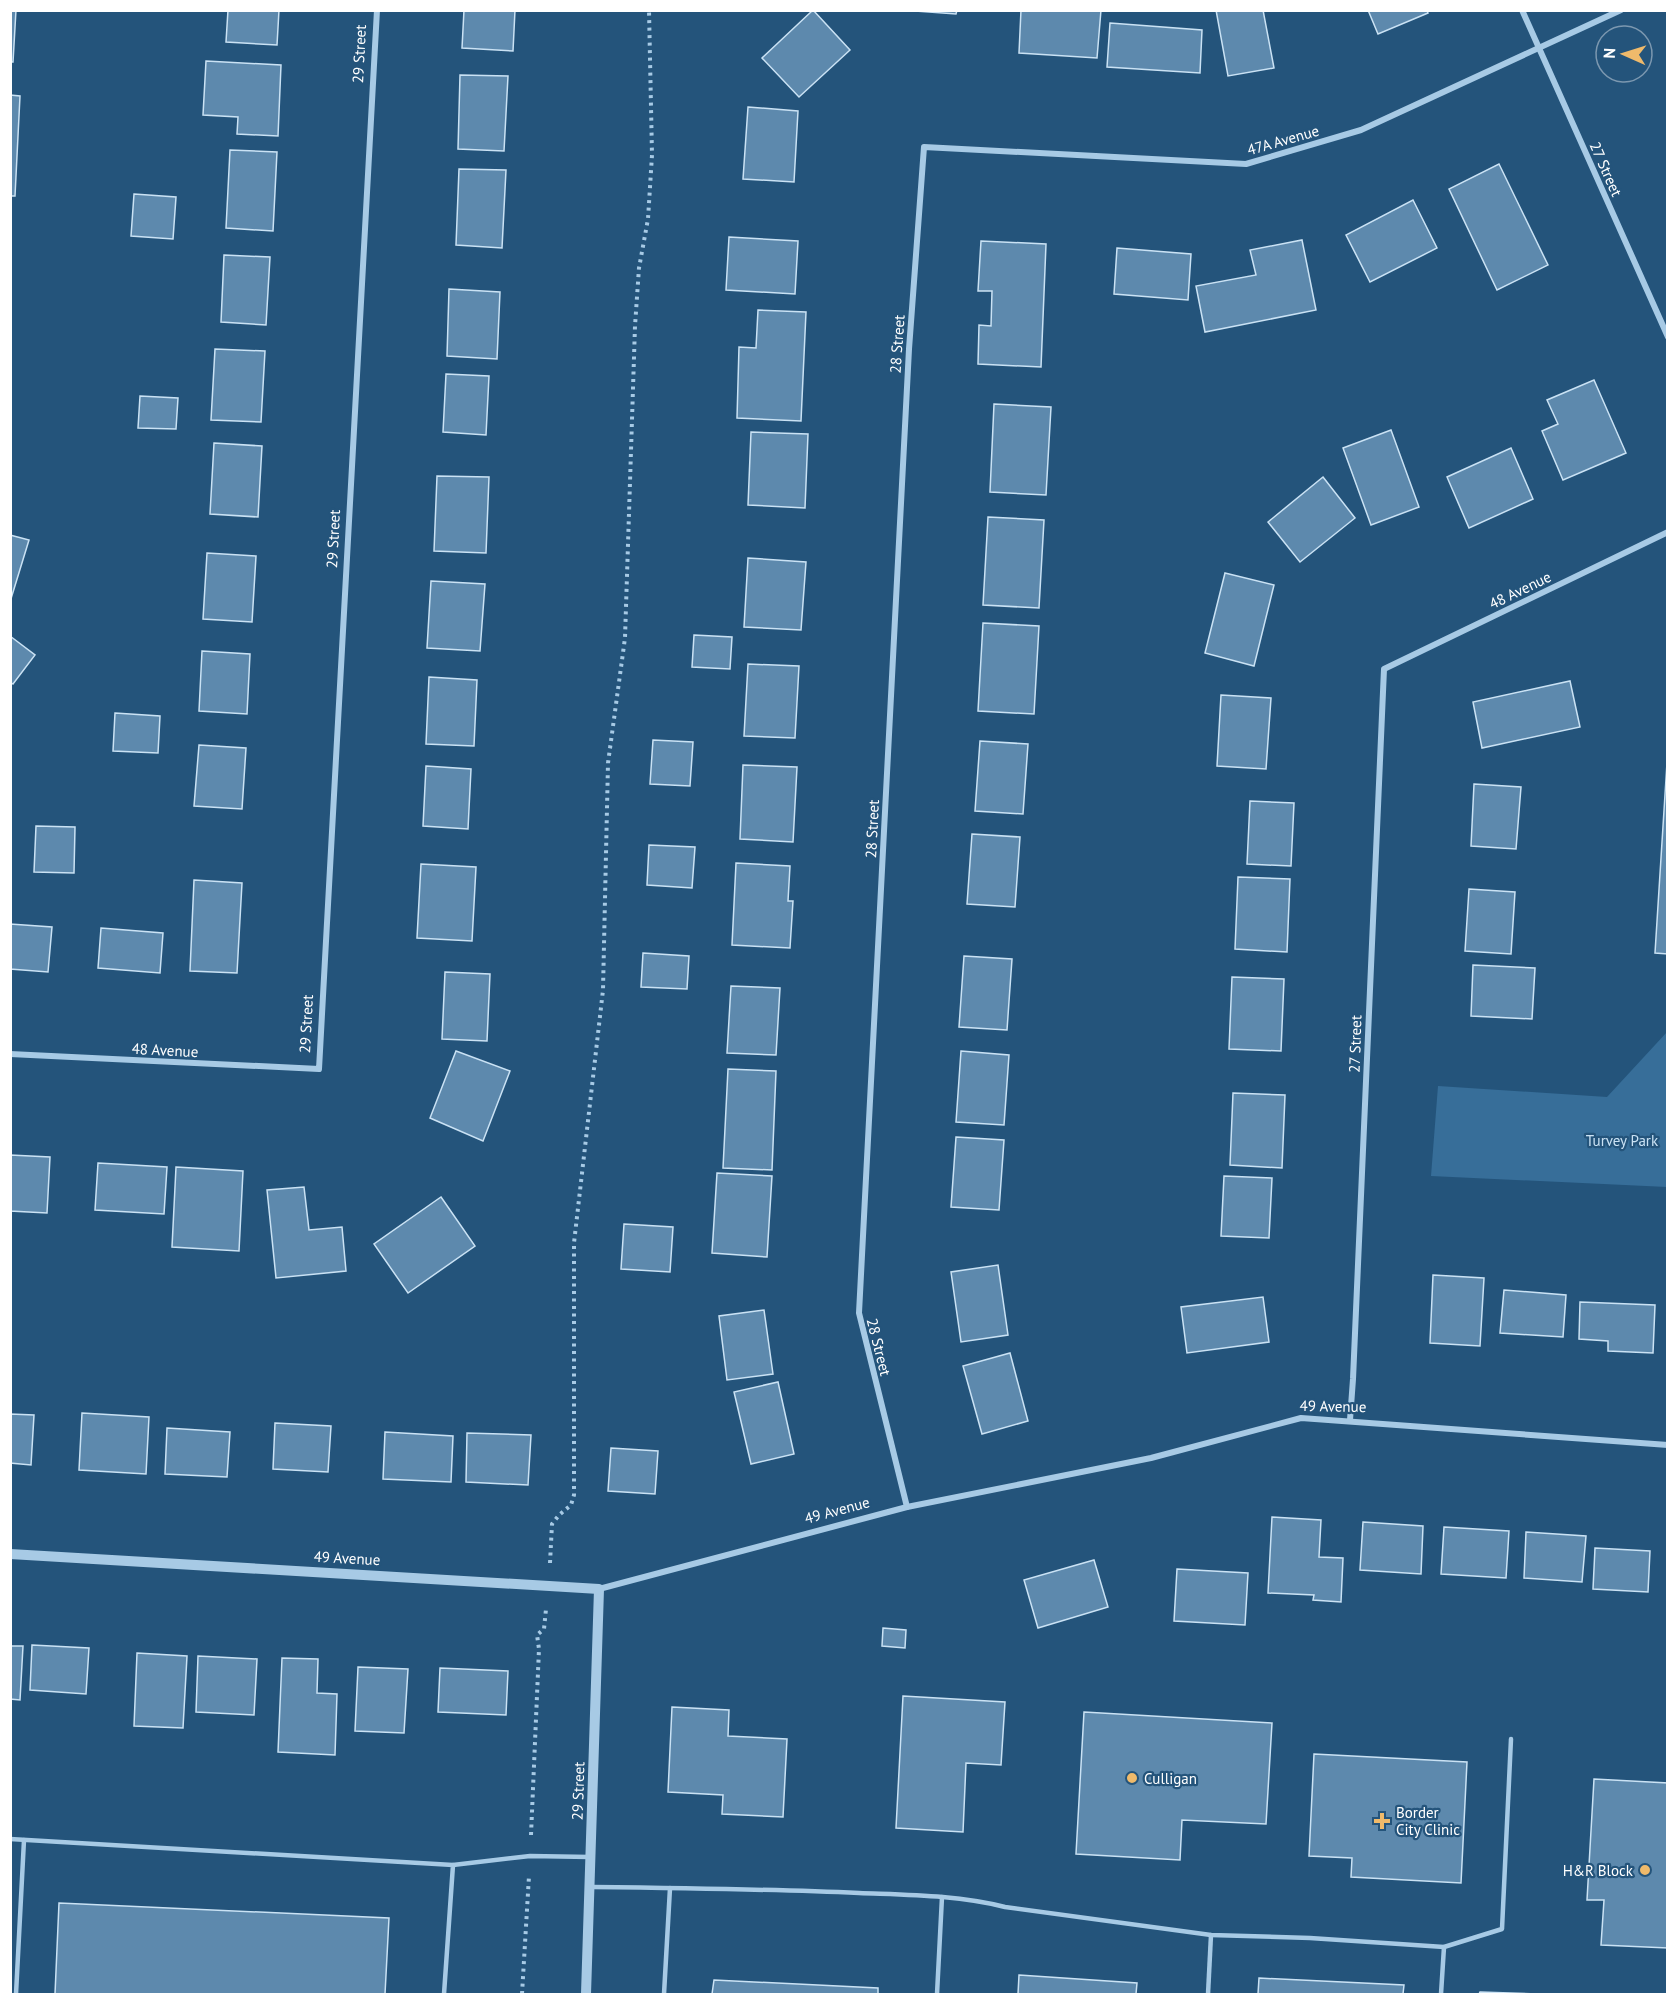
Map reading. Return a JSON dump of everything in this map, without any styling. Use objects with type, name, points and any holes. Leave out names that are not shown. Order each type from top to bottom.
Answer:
[{"type":"street","name":"29 Street","points":[[319,1069],[377,10]]},
{"type":"street","name":"27 Street","points":[[1522,10],[1668,337]]},
{"type":"street","name":"47A Avenue","points":[[924,147],[1246,164],[1361,130],[1621,10]]},
{"type":"street","name":"28 Street","points":[[907,1507],[859,1313],[909,350],[924,147]]},
{"type":"street","name":"48 Avenue","points":[[1383,669],[1668,532]]},
{"type":"street","name":"27 Street","points":[[1350,1420],[1383,669]]},
{"type":"street","name":"48 Avenue","points":[[10,1054],[319,1069]]},
{"type":"street","name":"49 Avenue","points":[[10,1554],[599,1589],[907,1507],[1151,1458],[1302,1418],[1668,1445]]},
{"type":"street","name":"29 Street","points":[[586,1995],[599,1589]]},
{"type":"lane","points":[[590,1887],[825,1891],[942,1897],[1211,1935],[1311,1938],[1444,1947],[1502,1929],[1511,1740]]},
{"type":"lane","points":[[10,1839],[453,1866],[530,1856],[590,1857]]},
{"type":"lane","points":[[16,1995],[24,1840]]},
{"type":"lane","points":[[444,1995],[453,1866]]},
{"type":"lane","points":[[664,1995],[670,1888]]},
{"type":"lane","points":[[937,1995],[942,1897]]},
{"type":"lane","points":[[1208,1995],[1211,1935]]},
{"type":"lane","points":[[1441,1995],[1444,1947]]},
{"type":"path","points":[[551,1551],[552,1524],[571,1505],[574,1495],[574,1243],[603,990],[608,763],[625,638],[635,326],[639,268],[648,219],[652,155],[649,10]]},
{"type":"path","points":[[522,1995],[539,1649],[537,1635],[544,1629]]},
{"type":"green space","name":"Turvey Park","points":[[1667,1032],[1667,1187],[1431,1176],[1438,1086],[1607,1097]]},
{"type":"building","points":[[10,10],[16,10],[13,62],[10,62]]},
{"type":"building","points":[[228,10],[279,10],[277,45],[226,42]]},
{"type":"building","points":[[464,10],[515,10],[513,51],[462,48]]},
{"type":"building","points":[[813,10],[850,50],[799,97],[762,58]]},
{"type":"building","points":[[901,10],[957,10],[956,14]]},
{"type":"building","points":[[1021,10],[1101,10],[1097,58],[1019,53]]},
{"type":"building","points":[[1216,10],[1263,10],[1274,68],[1228,76]]},
{"type":"building","points":[[1368,10],[1427,10],[1428,13],[1378,34]]},
{"type":"building","points":[[1110,23],[1202,30],[1200,73],[1107,67]]},
{"type":"building","points":[[206,61],[281,65],[278,136],[237,134],[238,117],[203,115]]},
{"type":"building","points":[[460,75],[508,76],[504,151],[458,149]]},
{"type":"building","points":[[10,95],[20,96],[15,196],[10,196]]},
{"type":"building","points":[[748,107],[798,111],[794,182],[743,179]]},
{"type":"building","points":[[230,150],[277,152],[273,231],[226,228]]},
{"type":"building","points":[[1499,164],[1548,265],[1497,290],[1449,189]]},
{"type":"building","points":[[459,169],[506,170],[502,248],[456,245]]},
{"type":"building","points":[[134,194],[176,197],[173,239],[131,236]]},
{"type":"building","points":[[1413,200],[1437,248],[1370,282],[1346,235]]},
{"type":"building","points":[[729,237],[798,241],[795,294],[726,290]]},
{"type":"building","points":[[1302,240],[1316,310],[1205,332],[1196,286],[1256,275],[1250,250]]},
{"type":"building","points":[[981,241],[1046,244],[1041,367],[978,364],[979,325],[991,326],[992,291],[978,291]]},
{"type":"building","points":[[1117,248],[1191,254],[1188,300],[1114,294]]},
{"type":"building","points":[[224,255],[270,257],[266,325],[221,322]]},
{"type":"building","points":[[449,289],[500,292],[497,359],[447,356]]},
{"type":"building","points":[[758,310],[806,312],[801,421],[737,418],[739,347],[756,348]]},
{"type":"building","points":[[215,349],[265,351],[261,422],[211,420]]},
{"type":"building","points":[[446,374],[489,376],[486,435],[443,432]]},
{"type":"building","points":[[1594,380],[1626,453],[1563,480],[1542,431],[1558,424],[1547,400]]},
{"type":"building","points":[[140,396],[178,398],[176,429],[138,428]]},
{"type":"building","points":[[994,404],[1051,407],[1046,495],[990,492]]},
{"type":"building","points":[[1391,430],[1419,507],[1371,525],[1343,448]]},
{"type":"building","points":[[751,432],[808,434],[805,508],[748,505]]},
{"type":"building","points":[[214,443],[262,446],[258,517],[210,514]]},
{"type":"building","points":[[1511,448],[1533,499],[1469,528],[1447,477]]},
{"type":"building","points":[[437,476],[489,477],[486,553],[434,551]]},
{"type":"building","points":[[1323,477],[1355,518],[1300,562],[1268,522]]},
{"type":"building","points":[[988,517],[1044,520],[1039,608],[983,605]]},
{"type":"building","points":[[10,535],[29,540],[10,602]]},
{"type":"building","points":[[207,553],[256,556],[252,622],[203,619]]},
{"type":"building","points":[[748,558],[806,562],[801,630],[744,627]]},
{"type":"building","points":[[1225,573],[1274,585],[1254,666],[1205,653]]},
{"type":"building","points":[[431,581],[485,584],[480,651],[427,648]]},
{"type":"building","points":[[983,623],[1039,626],[1034,714],[978,711]]},
{"type":"building","points":[[694,635],[732,637],[730,669],[692,667]]},
{"type":"building","points":[[10,636],[35,655],[13,684],[10,682]]},
{"type":"building","points":[[202,651],[250,654],[247,714],[199,711]]},
{"type":"building","points":[[748,664],[799,666],[795,738],[744,736]]},
{"type":"building","points":[[429,677],[477,680],[474,746],[426,744]]},
{"type":"building","points":[[1570,681],[1580,727],[1482,748],[1473,702]]},
{"type":"building","points":[[1221,695],[1271,698],[1266,769],[1217,766]]},
{"type":"building","points":[[115,713],[160,716],[158,753],[113,751]]},
{"type":"building","points":[[653,740],[693,742],[690,786],[650,784]]},
{"type":"building","points":[[980,741],[1028,744],[1023,814],[975,811]]},
{"type":"building","points":[[199,745],[246,748],[242,809],[194,806]]},
{"type":"building","points":[[1668,747],[1668,954],[1655,953]]},
{"type":"building","points":[[743,765],[797,767],[793,842],[740,839]]},
{"type":"building","points":[[426,766],[471,769],[468,829],[423,826]]},
{"type":"building","points":[[1474,784],[1521,787],[1516,849],[1471,846]]},
{"type":"building","points":[[1250,801],[1294,803],[1291,866],[1247,864]]},
{"type":"building","points":[[36,826],[75,827],[74,873],[34,872]]},
{"type":"building","points":[[972,834],[1020,837],[1015,907],[967,904]]},
{"type":"building","points":[[649,845],[695,847],[692,888],[647,885]]},
{"type":"building","points":[[736,863],[790,866],[788,901],[793,901],[790,948],[732,945]]},
{"type":"building","points":[[421,864],[476,867],[472,941],[417,938]]},
{"type":"building","points":[[1238,877],[1290,879],[1287,952],[1235,949]]},
{"type":"building","points":[[194,880],[242,883],[237,973],[190,971]]},
{"type":"building","points":[[1469,889],[1515,892],[1511,954],[1465,951]]},
{"type":"building","points":[[10,924],[52,927],[48,972],[10,969]]},
{"type":"building","points":[[101,928],[163,933],[160,973],[98,968]]},
{"type":"building","points":[[643,953],[689,956],[687,989],[641,987]]},
{"type":"building","points":[[964,956],[1012,959],[1007,1030],[959,1027]]},
{"type":"building","points":[[1473,965],[1535,968],[1532,1019],[1471,1016]]},
{"type":"building","points":[[445,972],[490,974],[487,1041],[442,1039]]},
{"type":"building","points":[[1232,977],[1284,979],[1281,1051],[1229,1049]]},
{"type":"building","points":[[731,986],[780,988],[776,1055],[727,1053]]},
{"type":"building","points":[[456,1051],[510,1071],[483,1141],[430,1118]]},
{"type":"building","points":[[961,1051],[1009,1055],[1004,1125],[956,1122]]},
{"type":"building","points":[[728,1069],[776,1071],[772,1170],[723,1168]]},
{"type":"building","points":[[1233,1093],[1285,1095],[1282,1168],[1230,1165]]},
{"type":"building","points":[[956,1137],[1004,1140],[999,1210],[951,1207]]},
{"type":"building","points":[[10,1155],[50,1157],[47,1213],[10,1211]]},
{"type":"building","points":[[98,1163],[167,1167],[164,1214],[95,1210]]},
{"type":"building","points":[[176,1167],[243,1171],[239,1251],[172,1247]]},
{"type":"building","points":[[717,1173],[772,1176],[767,1257],[712,1253]]},
{"type":"building","points":[[1224,1176],[1272,1178],[1269,1238],[1221,1236]]},
{"type":"building","points":[[304,1187],[309,1230],[342,1227],[346,1271],[276,1278],[267,1190]]},
{"type":"building","points":[[441,1197],[475,1246],[408,1293],[374,1244]]},
{"type":"building","points":[[624,1224],[673,1227],[670,1272],[621,1269]]},
{"type":"building","points":[[998,1265],[1008,1335],[961,1342],[951,1272]]},
{"type":"building","points":[[1433,1275],[1484,1278],[1480,1346],[1430,1343]]},
{"type":"building","points":[[1504,1290],[1566,1295],[1563,1337],[1500,1333]]},
{"type":"building","points":[[1263,1297],[1269,1342],[1187,1353],[1181,1307]]},
{"type":"building","points":[[1580,1302],[1655,1305],[1653,1353],[1608,1351],[1608,1341],[1579,1339]]},
{"type":"building","points":[[764,1310],[773,1374],[727,1380],[719,1316]]},
{"type":"building","points":[[1010,1353],[1028,1421],[982,1434],[963,1366]]},
{"type":"building","points":[[778,1382],[794,1454],[751,1464],[734,1392]]},
{"type":"building","points":[[82,1413],[149,1417],[146,1474],[79,1470]]},
{"type":"building","points":[[10,1414],[34,1415],[31,1465],[10,1463]]},
{"type":"building","points":[[275,1423],[331,1426],[328,1472],[273,1469]]},
{"type":"building","points":[[167,1428],[230,1432],[227,1477],[165,1474]]},
{"type":"building","points":[[385,1432],[453,1436],[451,1482],[383,1479]]},
{"type":"building","points":[[467,1433],[531,1435],[528,1485],[466,1482]]},
{"type":"building","points":[[611,1448],[658,1451],[655,1494],[608,1491]]},
{"type":"building","points":[[1272,1517],[1321,1520],[1319,1557],[1343,1558],[1341,1602],[1313,1600],[1314,1595],[1268,1593]]},
{"type":"building","points":[[1363,1522],[1423,1526],[1421,1574],[1360,1570]]},
{"type":"building","points":[[1444,1527],[1509,1531],[1506,1578],[1441,1574]]},
{"type":"building","points":[[1526,1532],[1586,1536],[1582,1582],[1524,1578]]},
{"type":"building","points":[[1595,1548],[1650,1551],[1648,1592],[1593,1589]]},
{"type":"building","points":[[1094,1560],[1108,1607],[1038,1628],[1024,1580]]},
{"type":"building","points":[[1177,1569],[1248,1573],[1245,1625],[1174,1621]]},
{"type":"building","points":[[883,1628],[906,1630],[905,1648],[882,1646]]},
{"type":"building","points":[[32,1645],[89,1648],[86,1694],[30,1690]]},
{"type":"building","points":[[10,1646],[23,1646],[20,1700],[10,1699]]},
{"type":"building","points":[[137,1653],[187,1656],[183,1728],[134,1726]]},
{"type":"building","points":[[198,1656],[257,1659],[254,1715],[196,1712]]},
{"type":"building","points":[[282,1658],[318,1659],[317,1693],[337,1694],[335,1755],[278,1752]]},
{"type":"building","points":[[358,1667],[408,1669],[404,1733],[355,1731]]},
{"type":"building","points":[[440,1668],[508,1671],[506,1715],[438,1712]]},
{"type":"building","points":[[903,1696],[1005,1702],[1001,1765],[966,1763],[963,1832],[896,1828]]},
{"type":"building","points":[[672,1707],[729,1710],[728,1736],[787,1739],[783,1817],[722,1814],[723,1795],[668,1792]]},
{"type":"building","points":[[1084,1712],[1272,1723],[1266,1824],[1182,1820],[1180,1860],[1076,1854]]},
{"type":"building","points":[[1314,1754],[1467,1762],[1461,1883],[1351,1877],[1352,1858],[1309,1856]]},
{"type":"building","points":[[1594,1779],[1668,1783],[1668,1948],[1601,1945],[1604,1900],[1587,1900]]},
{"type":"building","points":[[59,1903],[389,1918],[385,1994],[55,1994]]},
{"type":"building","points":[[1019,1975],[1137,1983],[1136,1994],[1018,1994]]},
{"type":"building","points":[[1259,1978],[1404,1985],[1403,1994],[1258,1994]]},
{"type":"building","points":[[714,1980],[878,1988],[878,1994],[712,1994]]},
{"type":"building","points":[[1480,1992],[1537,1994],[1479,1994]]},
{"type":"place","name":"Culligan","points":[[1132,1778]]},
{"type":"place","name":"Border City Clinic","points":[[1382,1821]]},
{"type":"place","name":"H&R Block","points":[[1645,1870]]}]
